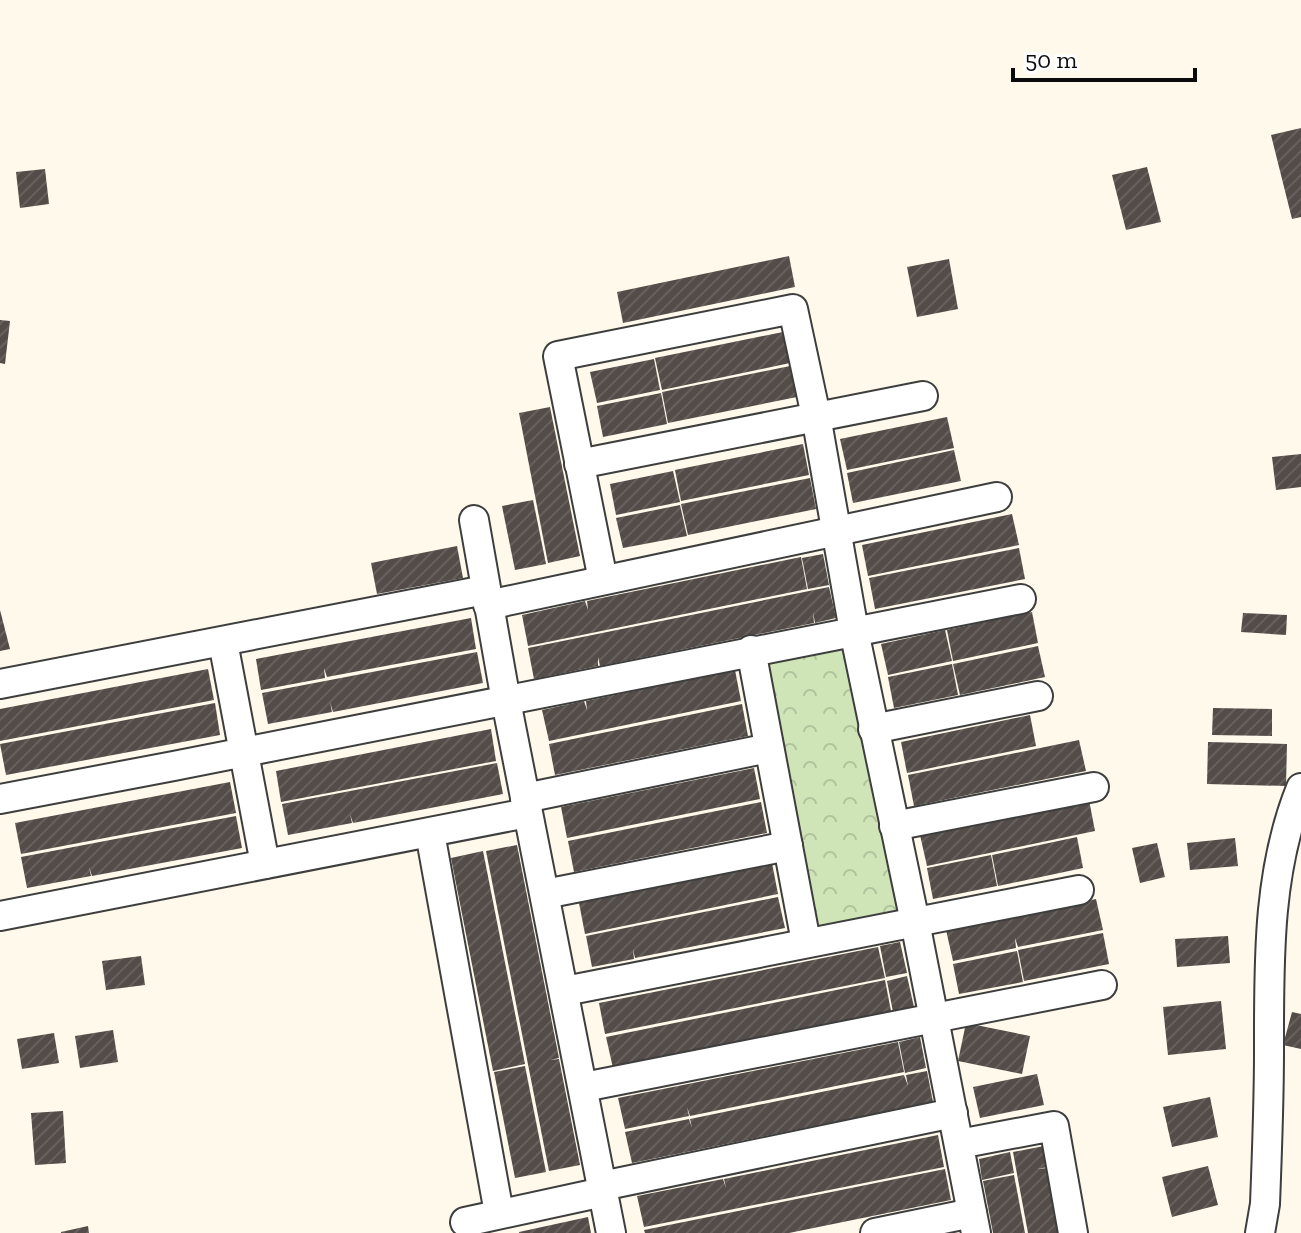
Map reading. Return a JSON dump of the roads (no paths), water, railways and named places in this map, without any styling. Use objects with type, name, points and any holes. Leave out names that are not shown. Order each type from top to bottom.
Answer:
[{"type":"street","points":[[603,580],[558,356],[793,309],[816,416],[873,729],[915,922],[974,1223],[875,1233]]},
{"type":"street","points":[[579,464],[923,396]]},
{"type":"street","points":[[0,684],[223,642],[603,580],[997,497]]},
{"type":"street","points":[[474,520],[486,597],[611,1233]]},
{"type":"street","points":[[0,799],[1021,599]]},
{"type":"street","points":[[223,642],[265,864]]},
{"type":"street","points":[[751,650],[806,942]]},
{"type":"street","points":[[873,729],[1038,696]]},
{"type":"street","points":[[0,916],[430,833],[526,805],[769,748]]},
{"type":"street","points":[[894,826],[1094,787]]},
{"type":"street","points":[[1260,1233],[1266,1190],[1269,977],[1275,881],[1289,818],[1301,788]]},
{"type":"street","points":[[430,833],[499,1213]]},
{"type":"street","points":[[545,894],[788,846]]},
{"type":"street","points":[[565,991],[1079,890]]},
{"type":"street","points":[[584,1087],[1102,985]]},
{"type":"street","points":[[465,1222],[953,1113]]},
{"type":"street","points":[[959,1144],[1054,1126],[1073,1233]]}]
